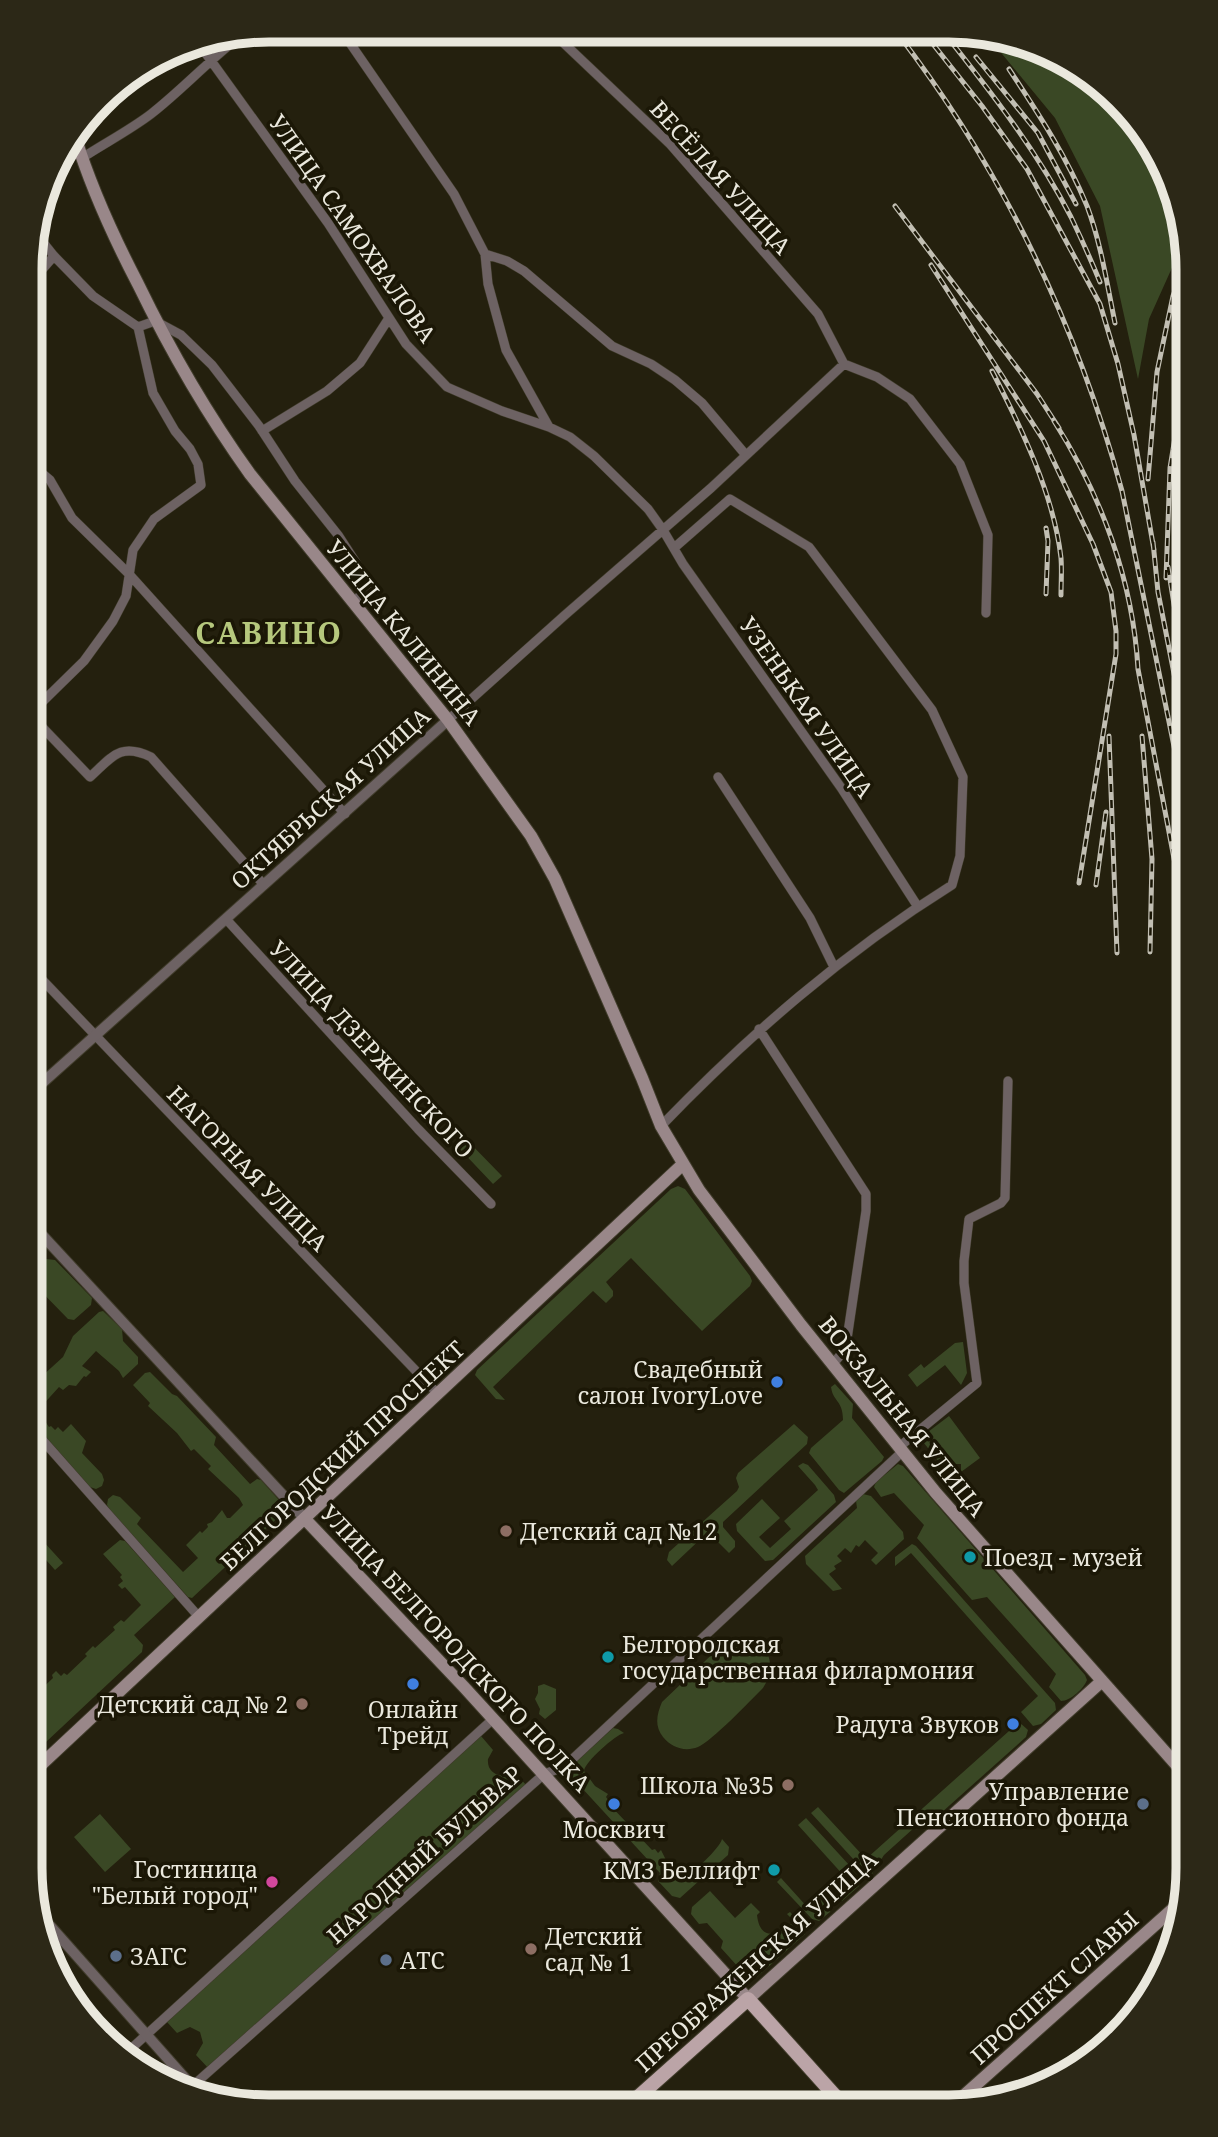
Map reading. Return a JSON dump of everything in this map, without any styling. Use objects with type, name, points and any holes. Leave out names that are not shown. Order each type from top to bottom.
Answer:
[{"type":"main road","name":"УЛИЦА КАЛИНИНА","points":[[78,146],[103,216],[155,321],[228,444],[448,720],[531,836],[555,879],[661,1126],[682,1166]]},
{"type":"main road","name":"ВОКЗАЛЬНАЯ УЛИЦА","points":[[682,1166],[832,1364],[943,1501],[1176,1764]]},
{"type":"main road","name":"БЕЛГОРОДСКИЙ ПРОСПЕКТ","points":[[42,1764],[682,1166]]},
{"type":"main road","name":"УЛИЦА БЕЛГОРОДСКОГО ПОЛКА","points":[[304,1519],[544,1774],[834,2095]]},
{"type":"main road","name":"ПРЕОБРАЖЕНСКАЯ УЛИЦА","points":[[640,2095],[1102,1681]]},
{"type":"main road","name":"ПРОСПЕКТ СЛАВЫ","points":[[966,2094],[1172,1909]]},
{"type":"street","points":[[349,42],[454,194],[485,254],[488,284],[506,350],[549,427]]},
{"type":"street","name":"ВЕСЁЛАЯ УЛИЦА","points":[[563,42],[670,144],[818,314],[844,364]]},
{"type":"street","points":[[82,158],[149,116],[228,46]]},
{"type":"street","name":"УЛИЦА САМОХВАЛОВА","points":[[204,52],[328,223],[406,344],[447,387],[570,437],[594,456],[648,509],[663,530]]},
{"type":"street","points":[[42,703],[85,661],[106,631],[126,596],[133,550],[154,519],[201,485],[194,456],[164,415],[153,393],[138,327],[93,296],[44,244]]},
{"type":"street","points":[[485,254],[508,261],[524,271],[612,346],[651,364],[675,380],[702,403],[745,454]]},
{"type":"street","points":[[42,270],[54,257]]},
{"type":"street","points":[[262,431],[327,391],[360,363],[389,318]]},
{"type":"street","points":[[138,327],[155,321],[181,335],[212,365],[262,431],[295,481],[338,535],[371,586],[353,602]]},
{"type":"street","points":[[844,364],[877,377],[910,399],[960,464],[988,535],[986,613]]},
{"type":"street","name":"ОКТЯБРЬСКАЯ УЛИЦА","points":[[42,1083],[663,530],[844,364]]},
{"type":"street","points":[[42,473],[50,481],[72,518],[129,574],[345,814]]},
{"type":"street","points":[[661,1126],[759,1029],[834,967],[918,906],[952,885],[960,856],[963,777],[932,710],[809,547],[730,499],[674,548]]},
{"type":"street","name":"УЗЕНЬКАЯ УЛИЦА","points":[[663,530],[842,789],[918,906]]},
{"type":"street","points":[[42,727],[90,777],[122,750],[137,750],[151,757],[264,885]]},
{"type":"street","points":[[718,777],[810,918],[834,967]]},
{"type":"street","name":"УЛИЦА ДЗЕРЖИНСКОГО","points":[[226,919],[418,1129],[491,1204]]},
{"type":"street","name":"НАГОРНАЯ УЛИЦА","points":[[42,980],[438,1394]]},
{"type":"street","points":[[759,1029],[866,1194],[866,1211],[847,1339],[843,1352],[832,1364]]},
{"type":"street","name":"НАРОДНЫЙ БУЛЬВАР","points":[[200,2084],[544,1774],[564,1767],[901,1449],[977,1383],[964,1283],[966,1240],[969,1219],[1001,1203],[1005,1198],[1008,1081]]},
{"type":"street","name":"УЛИЦА БЕЛГОРОДСКОГО ПОЛКА","points":[[42,1235],[304,1519]]},
{"type":"street","points":[[42,1440],[199,1617]]},
{"type":"street","points":[[132,2049],[493,1719]]},
{"type":"street","points":[[50,1925],[183,2078]]},
{"type":"green space","points":[[996,47],[1050,65],[1099,98],[1120,119],[1153,168],[1172,225],[1175,260],[1149,319],[1138,379],[1100,206],[1055,118]]},
{"type":"green space","points":[[465,1138],[502,1176],[493,1184],[457,1146]]},
{"type":"green space","points":[[678,1186],[685,1189],[750,1276],[750,1286],[702,1331],[631,1258],[606,1282],[613,1291],[613,1296],[606,1303],[593,1291],[493,1387],[505,1400],[496,1399],[475,1375],[477,1370],[671,1189]]},
{"type":"green space","points":[[42,1255],[46,1259],[55,1260],[92,1298],[91,1305],[74,1320],[68,1319],[42,1292]]},
{"type":"green space","points":[[103,1311],[122,1329],[123,1341],[138,1357],[138,1364],[123,1378],[119,1371],[96,1351],[82,1366],[91,1372],[76,1386],[69,1385],[63,1390],[59,1387],[42,1406],[42,1376],[63,1357],[73,1336]]},
{"type":"green space","points":[[963,1342],[967,1373],[961,1385],[945,1365],[917,1387],[908,1375],[921,1364],[924,1368],[955,1343]]},
{"type":"green space","points":[[150,1372],[216,1437],[214,1445],[250,1484],[257,1479],[261,1480],[286,1508],[192,1598],[188,1597],[110,1510],[108,1499],[113,1495],[120,1497],[141,1518],[137,1524],[183,1572],[198,1558],[186,1545],[200,1531],[202,1533],[208,1527],[207,1524],[222,1510],[227,1518],[230,1518],[243,1505],[208,1469],[211,1466],[194,1449],[191,1451],[177,1433],[148,1406],[150,1403],[133,1385],[145,1373]]},
{"type":"green space","points":[[835,1384],[853,1404],[852,1418],[884,1457],[844,1493],[809,1453],[811,1448],[843,1420],[831,1387]]},
{"type":"green space","points":[[42,1410],[46,1414],[43,1418],[49,1427],[55,1430],[58,1427],[63,1432],[71,1424],[86,1441],[82,1453],[102,1474],[104,1480],[102,1486],[96,1489],[90,1487],[42,1433]]},
{"type":"green space","points":[[949,1416],[980,1458],[961,1472],[961,1464],[954,1464],[955,1472],[950,1476],[920,1438]]},
{"type":"green space","points":[[794,1424],[808,1437],[807,1444],[723,1522],[723,1527],[735,1541],[735,1547],[729,1553],[708,1532],[672,1566],[667,1560],[669,1552],[737,1491],[738,1473]]},
{"type":"green space","points":[[803,1463],[808,1465],[834,1495],[836,1502],[773,1560],[765,1561],[737,1531],[736,1524],[762,1499],[780,1518],[759,1537],[770,1548],[791,1529],[784,1521],[818,1490],[798,1466]]},
{"type":"green space","points":[[898,1464],[903,1466],[1085,1675],[1087,1680],[1073,1696],[1061,1701],[1049,1687],[1056,1674],[987,1597],[972,1600],[917,1538],[924,1525],[894,1493],[881,1497],[874,1487],[876,1482]]},
{"type":"green space","points":[[863,1494],[871,1496],[903,1532],[904,1539],[876,1565],[871,1560],[878,1553],[865,1540],[859,1547],[856,1545],[851,1553],[845,1548],[837,1556],[842,1561],[834,1566],[836,1569],[829,1574],[842,1589],[833,1591],[806,1564],[805,1556],[857,1508],[856,1501]]},
{"type":"green space","points":[[42,1540],[63,1563],[55,1570],[42,1555]]},
{"type":"green space","points":[[120,1540],[125,1541],[175,1597],[134,1635],[143,1645],[142,1652],[42,1746],[42,1688],[56,1671],[61,1676],[64,1673],[67,1675],[87,1656],[85,1654],[93,1646],[95,1648],[115,1630],[113,1627],[121,1620],[124,1622],[141,1605],[125,1587],[122,1589],[118,1585],[123,1581],[120,1577],[122,1575],[103,1554]]},
{"type":"green space","points":[[912,1544],[1055,1703],[1056,1710],[1041,1724],[1033,1726],[1021,1712],[1038,1696],[911,1553],[895,1566],[895,1557]]},
{"type":"green space","points":[[742,1637],[759,1644],[768,1656],[770,1671],[763,1688],[731,1720],[698,1747],[688,1749],[670,1744],[660,1733],[657,1724],[662,1702],[725,1642]]},
{"type":"green space","points":[[544,1684],[556,1689],[556,1710],[545,1719],[539,1714],[540,1709],[535,1699],[538,1686]]},
{"type":"green space","points":[[1019,1722],[1028,1730],[1026,1737],[931,1822],[915,1827],[884,1855],[872,1874],[865,1872],[811,1813],[818,1807],[866,1859]]},
{"type":"green space","points":[[613,1728],[624,1733],[601,1749],[584,1771],[595,1786],[608,1794],[608,1803],[635,1828],[633,1830],[652,1850],[655,1849],[658,1853],[661,1850],[668,1864],[682,1877],[705,1861],[722,1839],[729,1847],[728,1855],[680,1898],[672,1896],[658,1881],[660,1873],[581,1787],[574,1787],[566,1777],[567,1770]]},
{"type":"green space","points":[[481,1736],[493,1750],[488,1759],[491,1771],[503,1776],[513,1771],[528,1787],[210,2070],[196,2055],[203,2043],[200,2032],[190,2027],[177,2033],[167,2022]]},
{"type":"green space","points":[[100,1814],[131,1849],[105,1872],[74,1837]]},
{"type":"green space","points":[[806,1818],[861,1878],[859,1886],[842,1901],[829,1892],[845,1877],[798,1825]]},
{"type":"green space","points":[[781,1878],[809,1909],[825,1896],[832,1904],[830,1912],[819,1921],[812,1919],[777,1882]]},
{"type":"green space","points":[[710,1891],[735,1918],[751,1903],[760,1912],[757,1915],[759,1924],[766,1933],[776,1933],[794,1921],[787,1914],[790,1912],[803,1926],[805,1934],[757,1977],[749,1979],[721,1948],[723,1941],[707,1923],[699,1924],[691,1914],[692,1907]]},
{"type":"railway","points":[[904,42],[971,139],[1003,195],[1059,309],[1083,369],[1122,491],[1176,756]]},
{"type":"railway","points":[[931,42],[1027,169],[1100,304],[1118,364],[1134,435],[1154,550]]},
{"type":"railway","points":[[951,42],[1028,145],[1058,193],[1100,282]]},
{"type":"railway","points":[[976,57],[1038,133],[1076,204]]},
{"type":"railway","points":[[1009,69],[1061,153],[1087,206],[1100,249],[1115,323]]},
{"type":"railway","points":[[895,206],[1037,394],[1059,428]]},
{"type":"railway","points":[[931,265],[1044,441],[1093,544],[1111,592],[1116,654],[1079,883]]},
{"type":"railway","points":[[1148,479],[1157,372],[1176,288]]},
{"type":"railway","points":[[992,371],[1025,438],[1044,486],[1061,558],[1061,595]]},
{"type":"railway","points":[[1054,421],[1086,478],[1112,539],[1122,571],[1176,869]]},
{"type":"railway","points":[[1166,578],[1170,468],[1176,431]]},
{"type":"railway","points":[[1046,528],[1046,594]]},
{"type":"railway","points":[[1153,542],[1158,592],[1176,684]]},
{"type":"railway","points":[[1168,567],[1176,617]]},
{"type":"railway","points":[[1109,736],[1117,953]]},
{"type":"railway","points":[[1142,736],[1152,859],[1150,952]]},
{"type":"railway","points":[[1096,885],[1106,812]]},
{"type":"place","name":"Свадебный салон IvoryLove","points":[[777,1382]]},
{"type":"place","name":"Детский сад №12","points":[[506,1531]]},
{"type":"place","name":"Поезд - музей","points":[[970,1557]]},
{"type":"place","name":"Белгородская государственная филармония","points":[[608,1657]]},
{"type":"place","name":"Онлайн Трейд","points":[[413,1684]]},
{"type":"place","name":"Детский сад № 2","points":[[302,1704]]},
{"type":"place","name":"Радуга Звуков","points":[[1013,1724]]},
{"type":"place","name":"Школа №35","points":[[788,1785]]},
{"type":"place","name":"Москвич","points":[[614,1804]]},
{"type":"place","name":"Управление Пенсионного фонда","points":[[1143,1804]]},
{"type":"place","name":"КМЗ Беллифт","points":[[774,1870]]},
{"type":"place","name":"Гостиница \"Белый город\"","points":[[272,1882]]},
{"type":"place","name":"Детский сад № 1","points":[[531,1949]]},
{"type":"place","name":"ЗАГС","points":[[116,1956]]},
{"type":"place","name":"АТС","points":[[386,1960]]},
{"type":"district","name":"САВИНО","points":[[269,632]]}]
